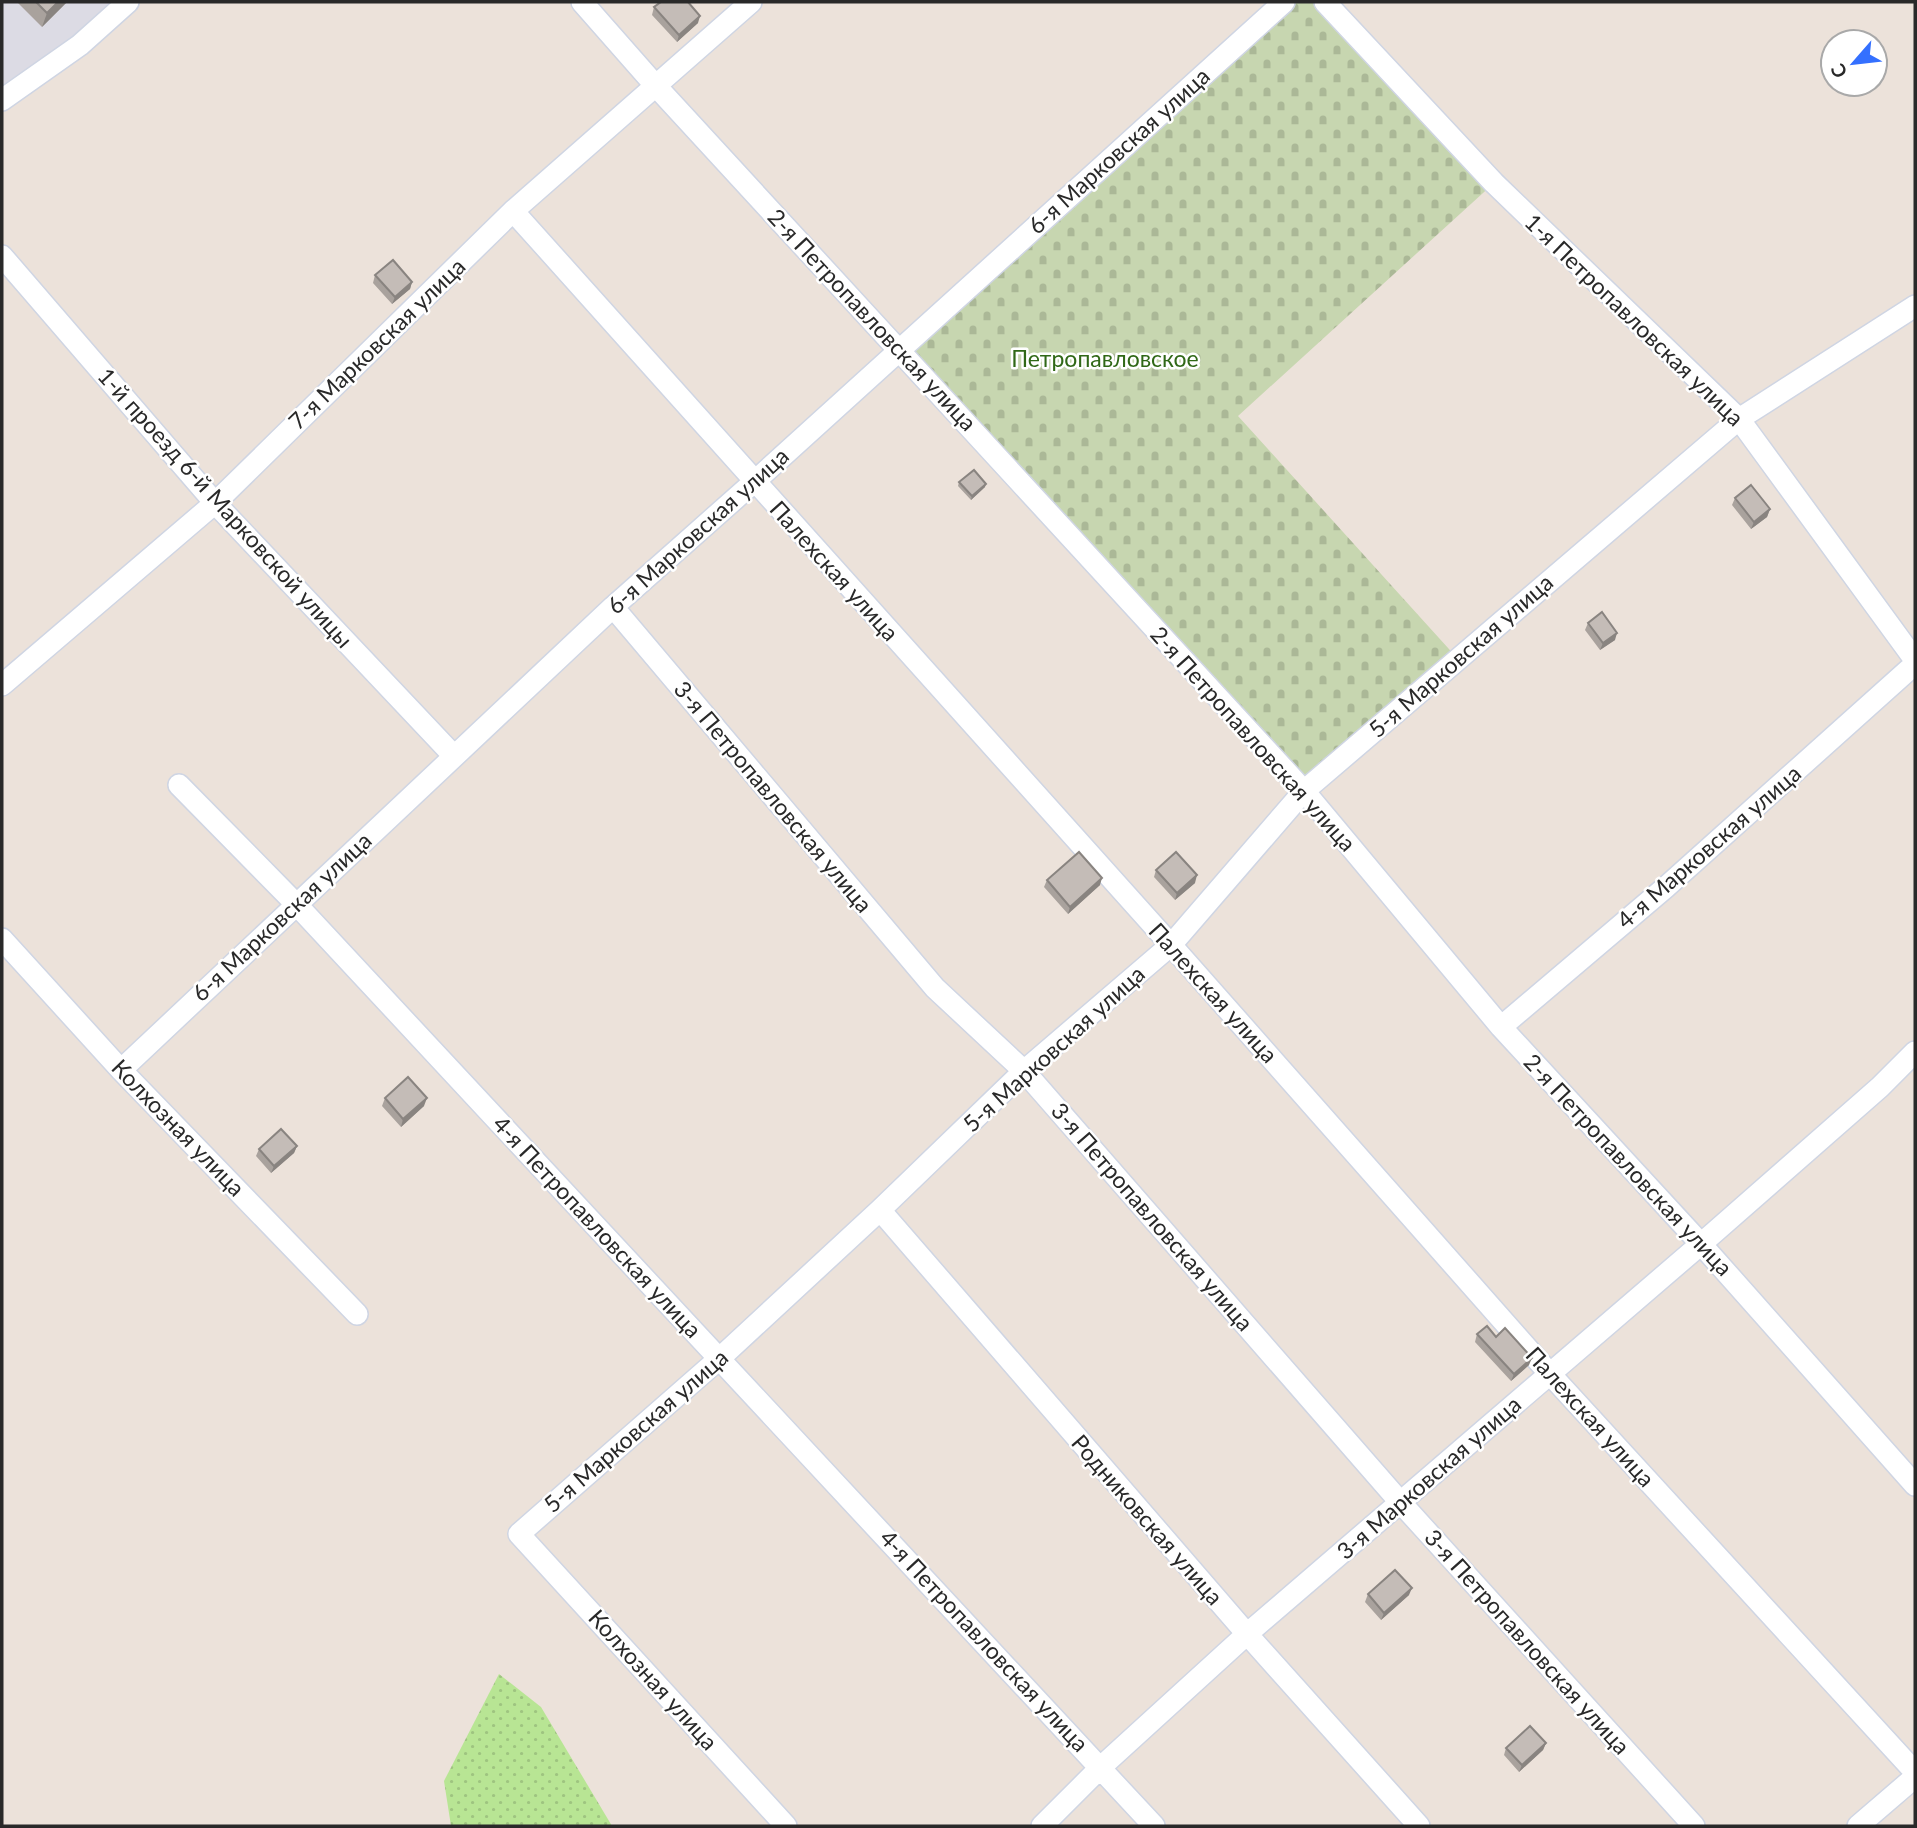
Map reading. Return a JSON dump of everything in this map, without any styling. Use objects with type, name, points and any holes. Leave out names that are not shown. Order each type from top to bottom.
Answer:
[{"type":"street","points":[[2,100],[80,45],[128,2]]},
{"type":"street","name":"2-я Петропавловская улица","points":[[582,2],[655,85],[1304,791],[1502,1027],[1914,1482]]},
{"type":"street","name":"7-я Марковская улица","points":[[2,685],[215,503],[513,211],[751,2]]},
{"type":"street","name":"6-я Марковская улица","points":[[121,1070],[613,607],[1284,2]]},
{"type":"street","name":"1-я Петропавловская улица","points":[[1325,2],[1494,183],[1739,418],[1915,662]]},
{"type":"street","name":"Палехская улица","points":[[513,211],[1171,945],[1550,1374],[1915,1774]]},
{"type":"street","name":"1-й проезд 6-й Марковской улицы","points":[[2,256],[215,503],[453,755]]},
{"type":"street","name":"5-я Марковская улица","points":[[519,1534],[720,1358],[880,1210],[1024,1071],[1171,945],[1304,791],[1739,418],[1915,306]]},
{"type":"street","name":"3-я Петропавловская улица","points":[[613,607],[935,988],[1024,1071],[1401,1503],[1694,1826]]},
{"type":"street","name":"4-я Марковская улица","points":[[1502,1027],[1666,887],[1915,662]]},
{"type":"street","name":"4-я Петропавловская улица","points":[[179,785],[296,904],[1154,1826]]},
{"type":"street","name":"Колхозная улица","points":[[2,939],[121,1070],[357,1314]]},
{"type":"street","name":"3-я Марковская улица","points":[[1042,1826],[1101,1767],[1247,1634],[1701,1244],[1880,1087],[1915,1052]]},
{"type":"street","name":"Родниковская улица","points":[[880,1210],[1247,1634],[1419,1826]]},
{"type":"street","name":"Колхозная улица","points":[[519,1534],[786,1826]]},
{"type":"street","points":[[1858,1826],[1915,1774]]},
{"type":"shaded area","points":[[2,2],[113,2],[63,47],[2,87]]},
{"type":"green space","name":"Петропавловское","points":[[1284,2],[1325,2],[1494,183],[1238,416],[1458,659],[1304,791],[900,350]]},
{"type":"green space","points":[[499,1674],[541,1707],[612,1826],[451,1826],[444,1781]]},
{"type":"building","points":[[36,2],[58,2],[47,13]]},
{"type":"building","points":[[661,2],[688,2],[700,16],[679,35],[654,7]]},
{"type":"building","points":[[393,260],[412,282],[395,297],[375,275]]},
{"type":"building","points":[[974,470],[986,484],[972,496],[959,482]]},
{"type":"building","points":[[1751,485],[1770,509],[1754,522],[1735,498]]},
{"type":"building","points":[[1602,612],[1617,633],[1603,643],[1588,623]]},
{"type":"building","points":[[1079,852],[1102,878],[1070,907],[1047,880]]},
{"type":"building","points":[[1176,852],[1197,875],[1177,893],[1156,870]]},
{"type":"building","points":[[408,1077],[427,1098],[403,1119],[385,1098]]},
{"type":"building","points":[[281,1129],[297,1146],[274,1166],[259,1149]]},
{"type":"building","points":[[1487,1326],[1496,1337],[1505,1328],[1532,1358],[1514,1374],[1477,1334]]},
{"type":"building","points":[[1395,1570],[1412,1588],[1384,1613],[1368,1594]]},
{"type":"building","points":[[1530,1726],[1546,1743],[1522,1765],[1506,1748]]}]
